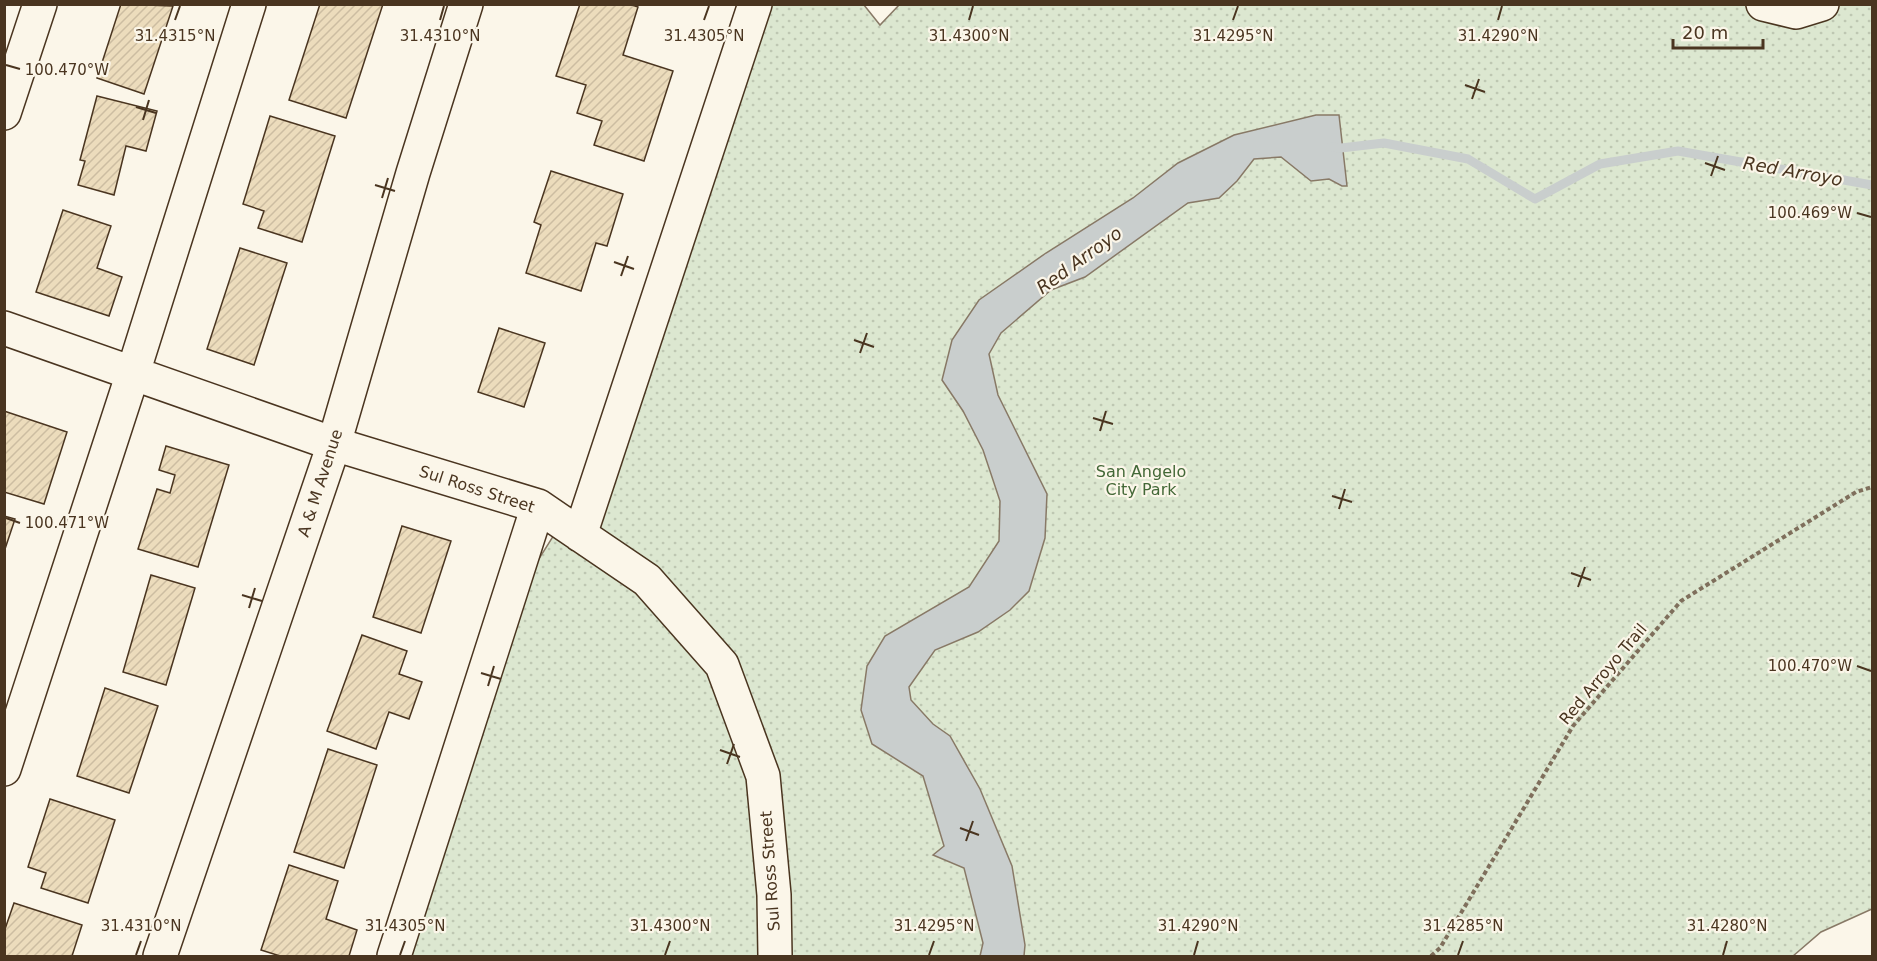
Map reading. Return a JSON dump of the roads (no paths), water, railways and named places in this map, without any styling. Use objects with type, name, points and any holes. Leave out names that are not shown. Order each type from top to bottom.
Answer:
[{"type":"street","points":[[4,113],[40,4]]},
{"type":"street","points":[[4,769],[133,373],[249,4]]},
{"type":"street","name":"A & M Avenue","points":[[160,957],[334,444],[465,4]]},
{"type":"street","points":[[580,535],[755,4]]},
{"type":"street","points":[[1763,4],[1796,12],[1822,4]]},
{"type":"street","name":"Sul Ross Street","points":[[4,328],[334,444],[538,507],[646,580],[722,665],[763,776],[774,895],[775,957]]},
{"type":"street","points":[[394,957],[538,507]]},
{"type":"water","points":[[1316,115],[1339,115],[1347,186],[1342,186],[1329,179],[1311,181],[1281,157],[1254,159],[1237,181],[1219,198],[1188,203],[1085,277],[1051,290],[1001,333],[989,354],[998,395],[1047,494],[1045,538],[1029,591],[1010,610],[978,632],[935,650],[909,687],[911,700],[933,724],[950,736],[980,789],[1012,866],[1025,945],[1024,956],[980,956],[983,943],[964,868],[933,855],[944,846],[923,776],[872,744],[861,710],[867,666],[885,636],[969,587],[999,541],[1000,501],[983,450],[963,411],[942,380],[952,340],[979,300],[1046,253],[1133,198],[1178,163],[1234,135]]},
{"type":"waterway","name":"Red Arroyo","points":[[1331,147],[1384,143],[1468,159],[1535,199],[1600,164],[1678,151],[1872,185]]},
{"type":"park label","name":"San Angelo City Park","points":[[1141,480]]}]
